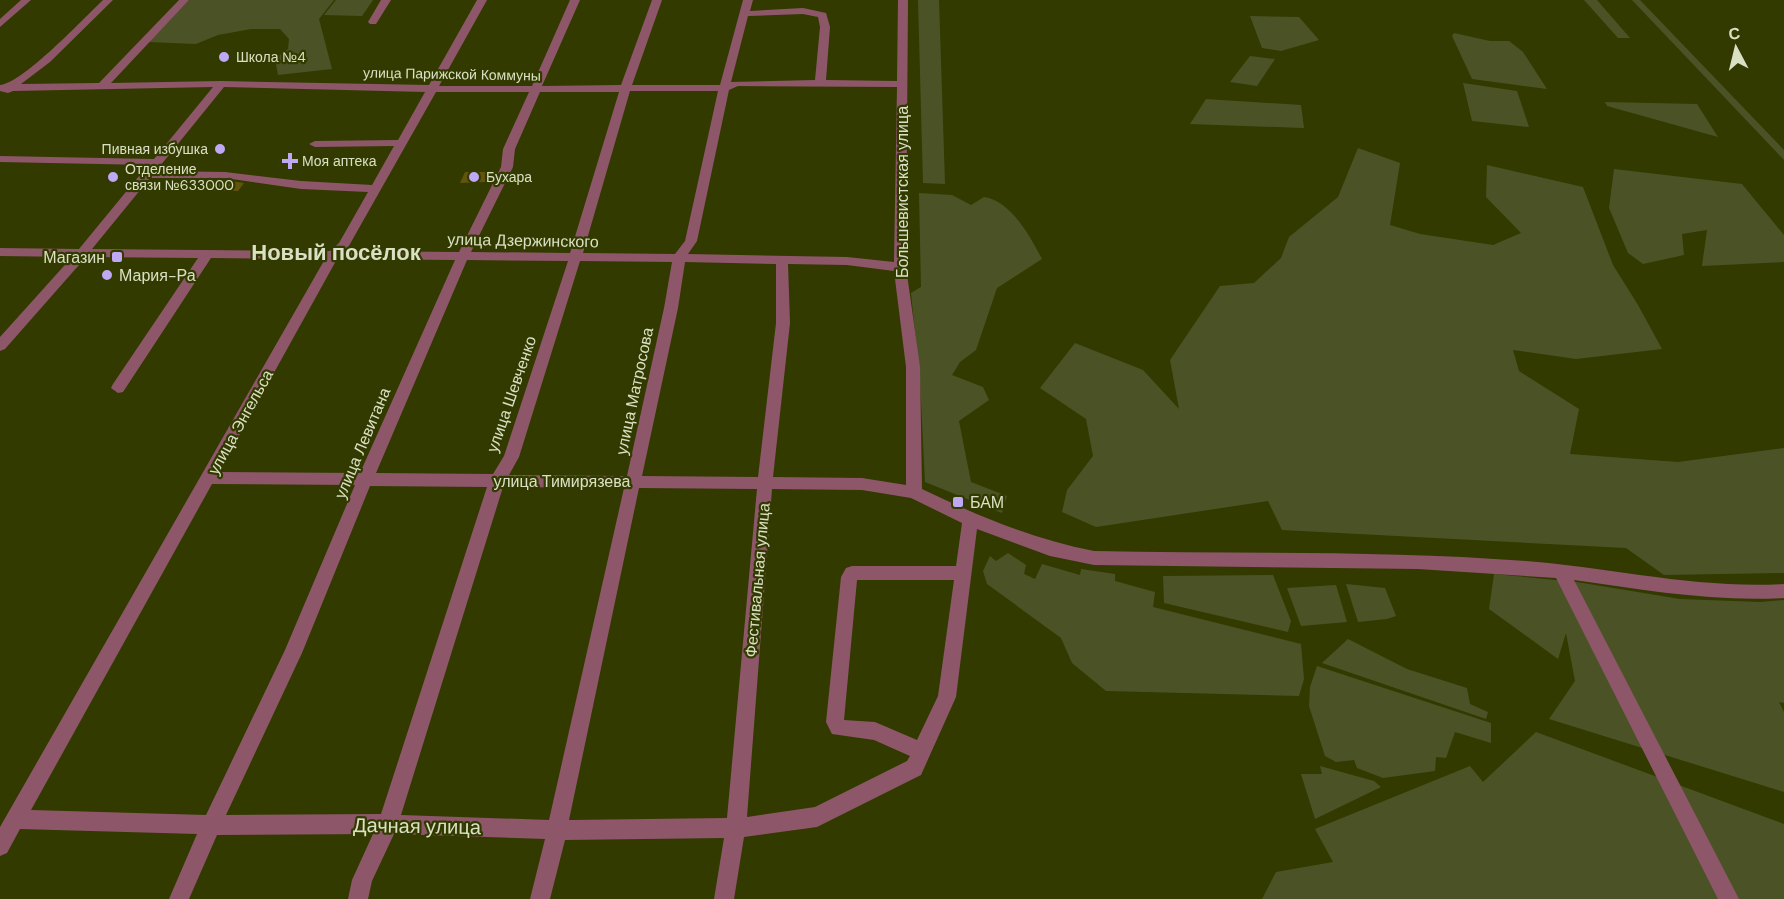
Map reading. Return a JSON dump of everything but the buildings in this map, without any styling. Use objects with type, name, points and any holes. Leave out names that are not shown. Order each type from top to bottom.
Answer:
[{"type":"street","points":[[0,24],[26,0]]},
{"type":"street","points":[[0,97],[5,88],[46,60],[108,0]]},
{"type":"street","points":[[102,86],[184,0]]},
{"type":"street","points":[[373,22],[386,0]]},
{"type":"street","name":"улица Энгельса","points":[[0,846],[334,254],[344,246],[482,0]]},
{"type":"street","name":"улица Левитана","points":[[179,899],[210,825],[293,653],[365,480],[463,256],[507,167],[509,148],[575,0]]},
{"type":"street","name":"улица Шевченко","points":[[358,899],[362,880],[388,824],[497,481],[511,457],[575,258],[625,89],[657,0]]},
{"type":"street","name":"Большевистская улица","points":[[903,0],[900,267],[913,367],[914,492]]},
{"type":"street","points":[[746,7],[768,16],[787,11],[823,15],[825,27],[820,84]]},
{"type":"street","name":"улица Матросова","points":[[540,899],[558,830],[671,308],[679,258],[691,241],[724,88],[746,7]]},
{"type":"street","name":"улица Парижской Коммуны","points":[[5,88],[221,84],[535,90],[724,88],[737,83],[902,84]]},
{"type":"street","points":[[0,346],[83,252],[221,84]]},
{"type":"street","points":[[315,144],[401,143]]},
{"type":"street","points":[[0,159],[158,162]]},
{"type":"street","points":[[146,174],[225,176],[301,185],[376,189]]},
{"type":"street","name":"улица Дзержинского","points":[[0,252],[679,258],[847,261],[900,267]]},
{"type":"street","points":[[118,388],[208,253]]},
{"type":"street","name":"Фестивальная улица","points":[[724,899],[736,828],[765,483],[783,323],[782,261]]},
{"type":"street","name":"улица Тимирязева","points":[[209,478],[862,484],[914,492],[970,520],[1050,549],[1094,558],[1386,562],[1561,571],[1699,591],[1784,591]]},
{"type":"street","points":[[962,573],[852,573],[849,577],[835,722],[838,728],[875,730],[922,752],[947,697],[970,520]]},
{"type":"street","points":[[1561,571],[1729,899]]},
{"type":"street","name":"Дачная улица","points":[[16,819],[210,825],[388,824],[558,830],[736,828],[817,817],[914,768],[922,752]]},
{"type":"green space","points":[[189,0],[334,0],[319,19],[332,69],[278,75],[275,59],[288,49],[289,39],[280,29],[251,29],[218,35],[196,44],[148,42]]},
{"type":"green space","points":[[336,0],[373,0],[362,16],[324,15]]},
{"type":"green space","points":[[918,0],[939,0],[945,184],[923,183]]},
{"type":"green space","points":[[1584,0],[1597,0],[1630,38],[1618,38]]},
{"type":"green space","points":[[1632,0],[1640,0],[1784,150],[1784,160]]},
{"type":"green space","points":[[1250,16],[1299,17],[1319,40],[1281,51],[1262,48]]},
{"type":"green space","points":[[1454,33],[1490,41],[1509,41],[1523,52],[1547,89],[1472,79],[1452,36]]},
{"type":"green space","points":[[1250,56],[1275,59],[1257,86],[1230,82]]},
{"type":"green space","points":[[1463,83],[1517,91],[1529,127],[1472,121]]},
{"type":"green space","points":[[1206,99],[1301,105],[1304,128],[1190,124]]},
{"type":"green space","points":[[1605,102],[1697,104],[1718,137],[1607,106]]},
{"type":"green space","points":[[1358,148],[1400,163],[1390,225],[1420,234],[1493,245],[1521,233],[1486,197],[1487,165],[1583,187],[1613,265],[1662,349],[1576,359],[1513,350],[1519,371],[1579,409],[1570,454],[1678,462],[1784,448],[1784,573],[1664,575],[1626,548],[1282,530],[1268,501],[1096,527],[1062,512],[1067,490],[1093,456],[1086,419],[1040,388],[1075,343],[1143,370],[1179,409],[1170,360],[1220,286],[1254,283],[1281,258],[1289,237],[1338,197]]},
{"type":"green space","points":[[1614,169],[1742,184],[1784,235],[1784,262],[1702,266],[1707,230],[1682,234],[1684,255],[1643,264],[1628,253],[1609,208]]},
{"type":"green space","points":[[919,193],[952,195],[971,205],[984,197],[994,200],[1003,205],[1019,221],[1042,259],[997,288],[976,350],[960,362],[952,375],[983,387],[989,400],[959,421],[971,482],[1007,496],[1002,513],[925,482],[920,381],[911,293],[921,287]]},
{"type":"green space","points":[[1008,553],[1026,565],[1024,574],[1035,579],[1042,564],[1080,575],[1081,569],[1115,574],[1115,581],[1155,592],[1153,607],[1301,644],[1304,679],[1299,696],[1106,691],[1072,663],[1061,638],[987,584],[983,571],[990,556],[996,561]]},
{"type":"green space","points":[[1494,574],[1577,582],[1680,599],[1760,602],[1784,600],[1784,703],[1779,702],[1784,712],[1784,792],[1549,719],[1575,681],[1566,633],[1558,659],[1489,609]]},
{"type":"green space","points":[[1273,575],[1291,621],[1288,632],[1164,603],[1163,576]]},
{"type":"green space","points":[[1346,584],[1385,588],[1396,616],[1358,622]]},
{"type":"green space","points":[[1336,585],[1347,622],[1301,626],[1287,588]]},
{"type":"green space","points":[[1348,639],[1407,669],[1467,688],[1470,704],[1488,712],[1486,719],[1322,663]]},
{"type":"green space","points":[[1317,666],[1491,723],[1491,743],[1455,732],[1446,758],[1436,757],[1435,771],[1383,778],[1357,768],[1354,760],[1336,762],[1325,756],[1309,706],[1310,687]]},
{"type":"green space","points":[[1536,732],[1784,824],[1784,899],[1262,899],[1276,872],[1333,862],[1315,829],[1470,766],[1483,782]]},
{"type":"green space","points":[[1320,766],[1374,781],[1381,787],[1315,819],[1301,774],[1322,774]]},
{"type":"place","name":"Школа №4","points":[[224,57]]},
{"type":"place","name":"Пивная избушка","points":[[220,149]]},
{"type":"place","name":"Моя аптека","points":[[290,161]]},
{"type":"place","name":"Отделение связи №633000","points":[[113,177]]},
{"type":"place","name":"Бухара","points":[[474,177]]},
{"type":"place","name":"Магазин","points":[[117,257]]},
{"type":"place","name":"Мария-Ра","points":[[107,275]]},
{"type":"place","name":"БАМ","points":[[958,502]]},
{"type":"district","name":"Новый посёлок","points":[[336,252]]}]
